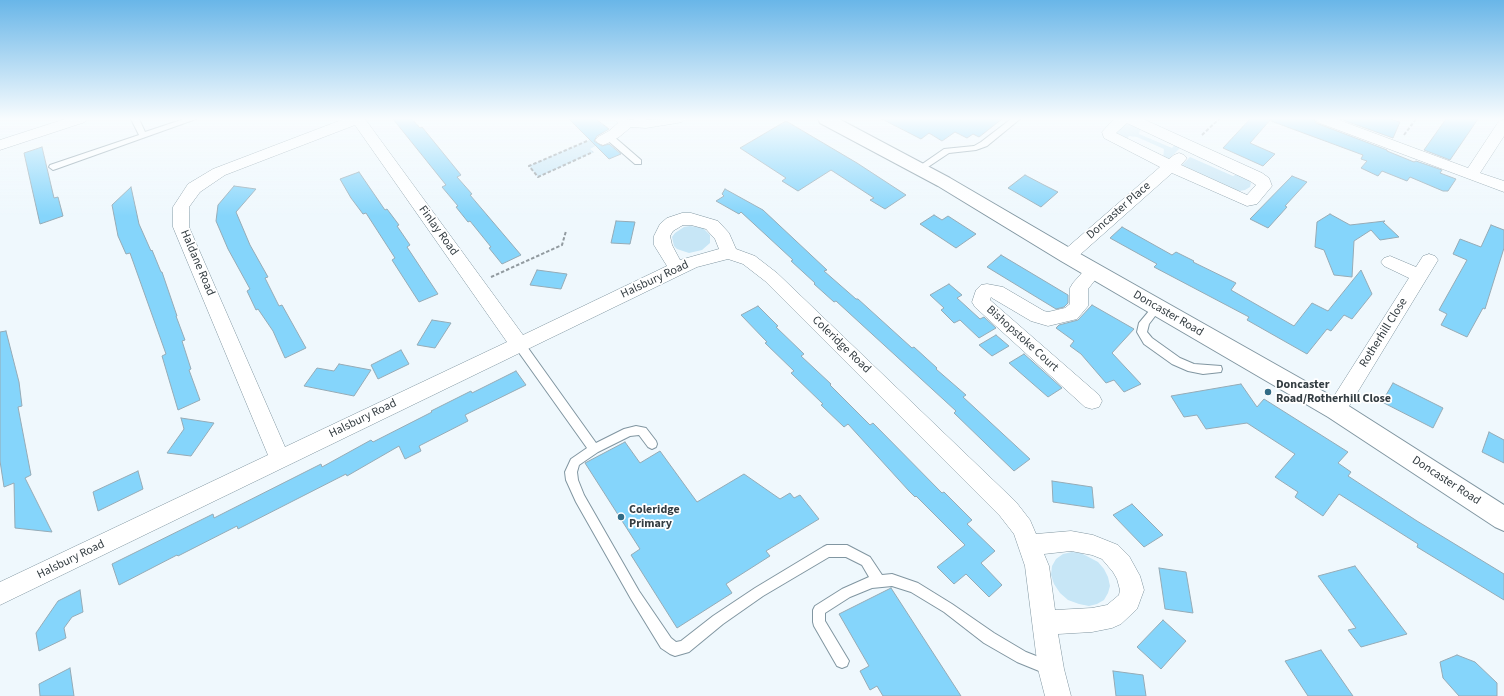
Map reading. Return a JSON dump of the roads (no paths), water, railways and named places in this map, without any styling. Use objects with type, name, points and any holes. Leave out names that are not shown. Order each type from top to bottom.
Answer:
[{"type":"street","name":"Haldane Road","points":[[272,151],[219,172],[194,188],[186,196],[181,207],[181,227],[280,459]]},
{"type":"street","name":"Finlay Road","points":[[380,151],[519,344]]},
{"type":"street","name":"Doncaster Road","points":[[886,151],[944,182],[1068,256],[1336,410],[1504,519]]},
{"type":"street","points":[[1141,151],[1247,201],[1251,200],[1264,186],[1263,182],[1256,177],[1202,151]]},
{"type":"street","name":"Doncaster Place","points":[[1068,256],[1185,151]]},
{"type":"street","points":[[1408,151],[1504,187]]},
{"type":"street","points":[[1471,175],[1486,151]]},
{"type":"street","points":[[677,269],[663,245],[662,236],[666,228],[673,222],[682,219],[691,219],[712,225],[723,237],[729,253]]},
{"type":"street","name":"Halsbury Road","points":[[0,594],[691,262],[729,253]]},
{"type":"street","name":"Coleridge Road","points":[[729,253],[749,260],[771,277],[1008,509],[1022,527],[1030,544],[1037,566],[1051,669],[1058,696]]},
{"type":"street","name":"Rotherhill Close","points":[[1336,410],[1429,260]]},
{"type":"street","points":[[1390,262],[1419,275]]},
{"type":"street","name":"Bishopstoke Court","points":[[1092,400],[981,302],[982,295],[987,290],[998,292],[1043,318],[1048,319],[1071,314],[1078,306],[1080,297],[1079,288],[1094,270]]},
{"type":"street","points":[[1030,544],[1071,541],[1093,545],[1110,552],[1121,564],[1128,576],[1132,590],[1128,601],[1121,610],[1112,616],[1092,620],[1045,623]]},
{"type":"lane","points":[[53,167],[98,151]]},
{"type":"lane","points":[[623,151],[638,162]]},
{"type":"lane","points":[[919,169],[946,151]]},
{"type":"lane","points":[[1157,307],[1144,323],[1142,332],[1148,341],[1176,361],[1192,368],[1203,370],[1217,369]]},
{"type":"lane","points":[[519,344],[594,449]]},
{"type":"lane","points":[[652,444],[642,431],[636,430],[594,449],[575,462],[571,472],[572,480],[580,498],[635,595],[666,643],[675,649],[684,647],[718,620],[759,592],[827,551],[847,551],[866,561],[879,581]]},
{"type":"lane","points":[[842,661],[819,622],[819,610],[846,593],[871,582],[892,580],[914,588],[948,608],[989,638],[1022,657],[1051,669]]},
{"type":"place","name":"Doncaster Road/Rotherhill Close","points":[[1268,392]]},
{"type":"place","name":"Coleridge Primary","points":[[621,517]]}]
